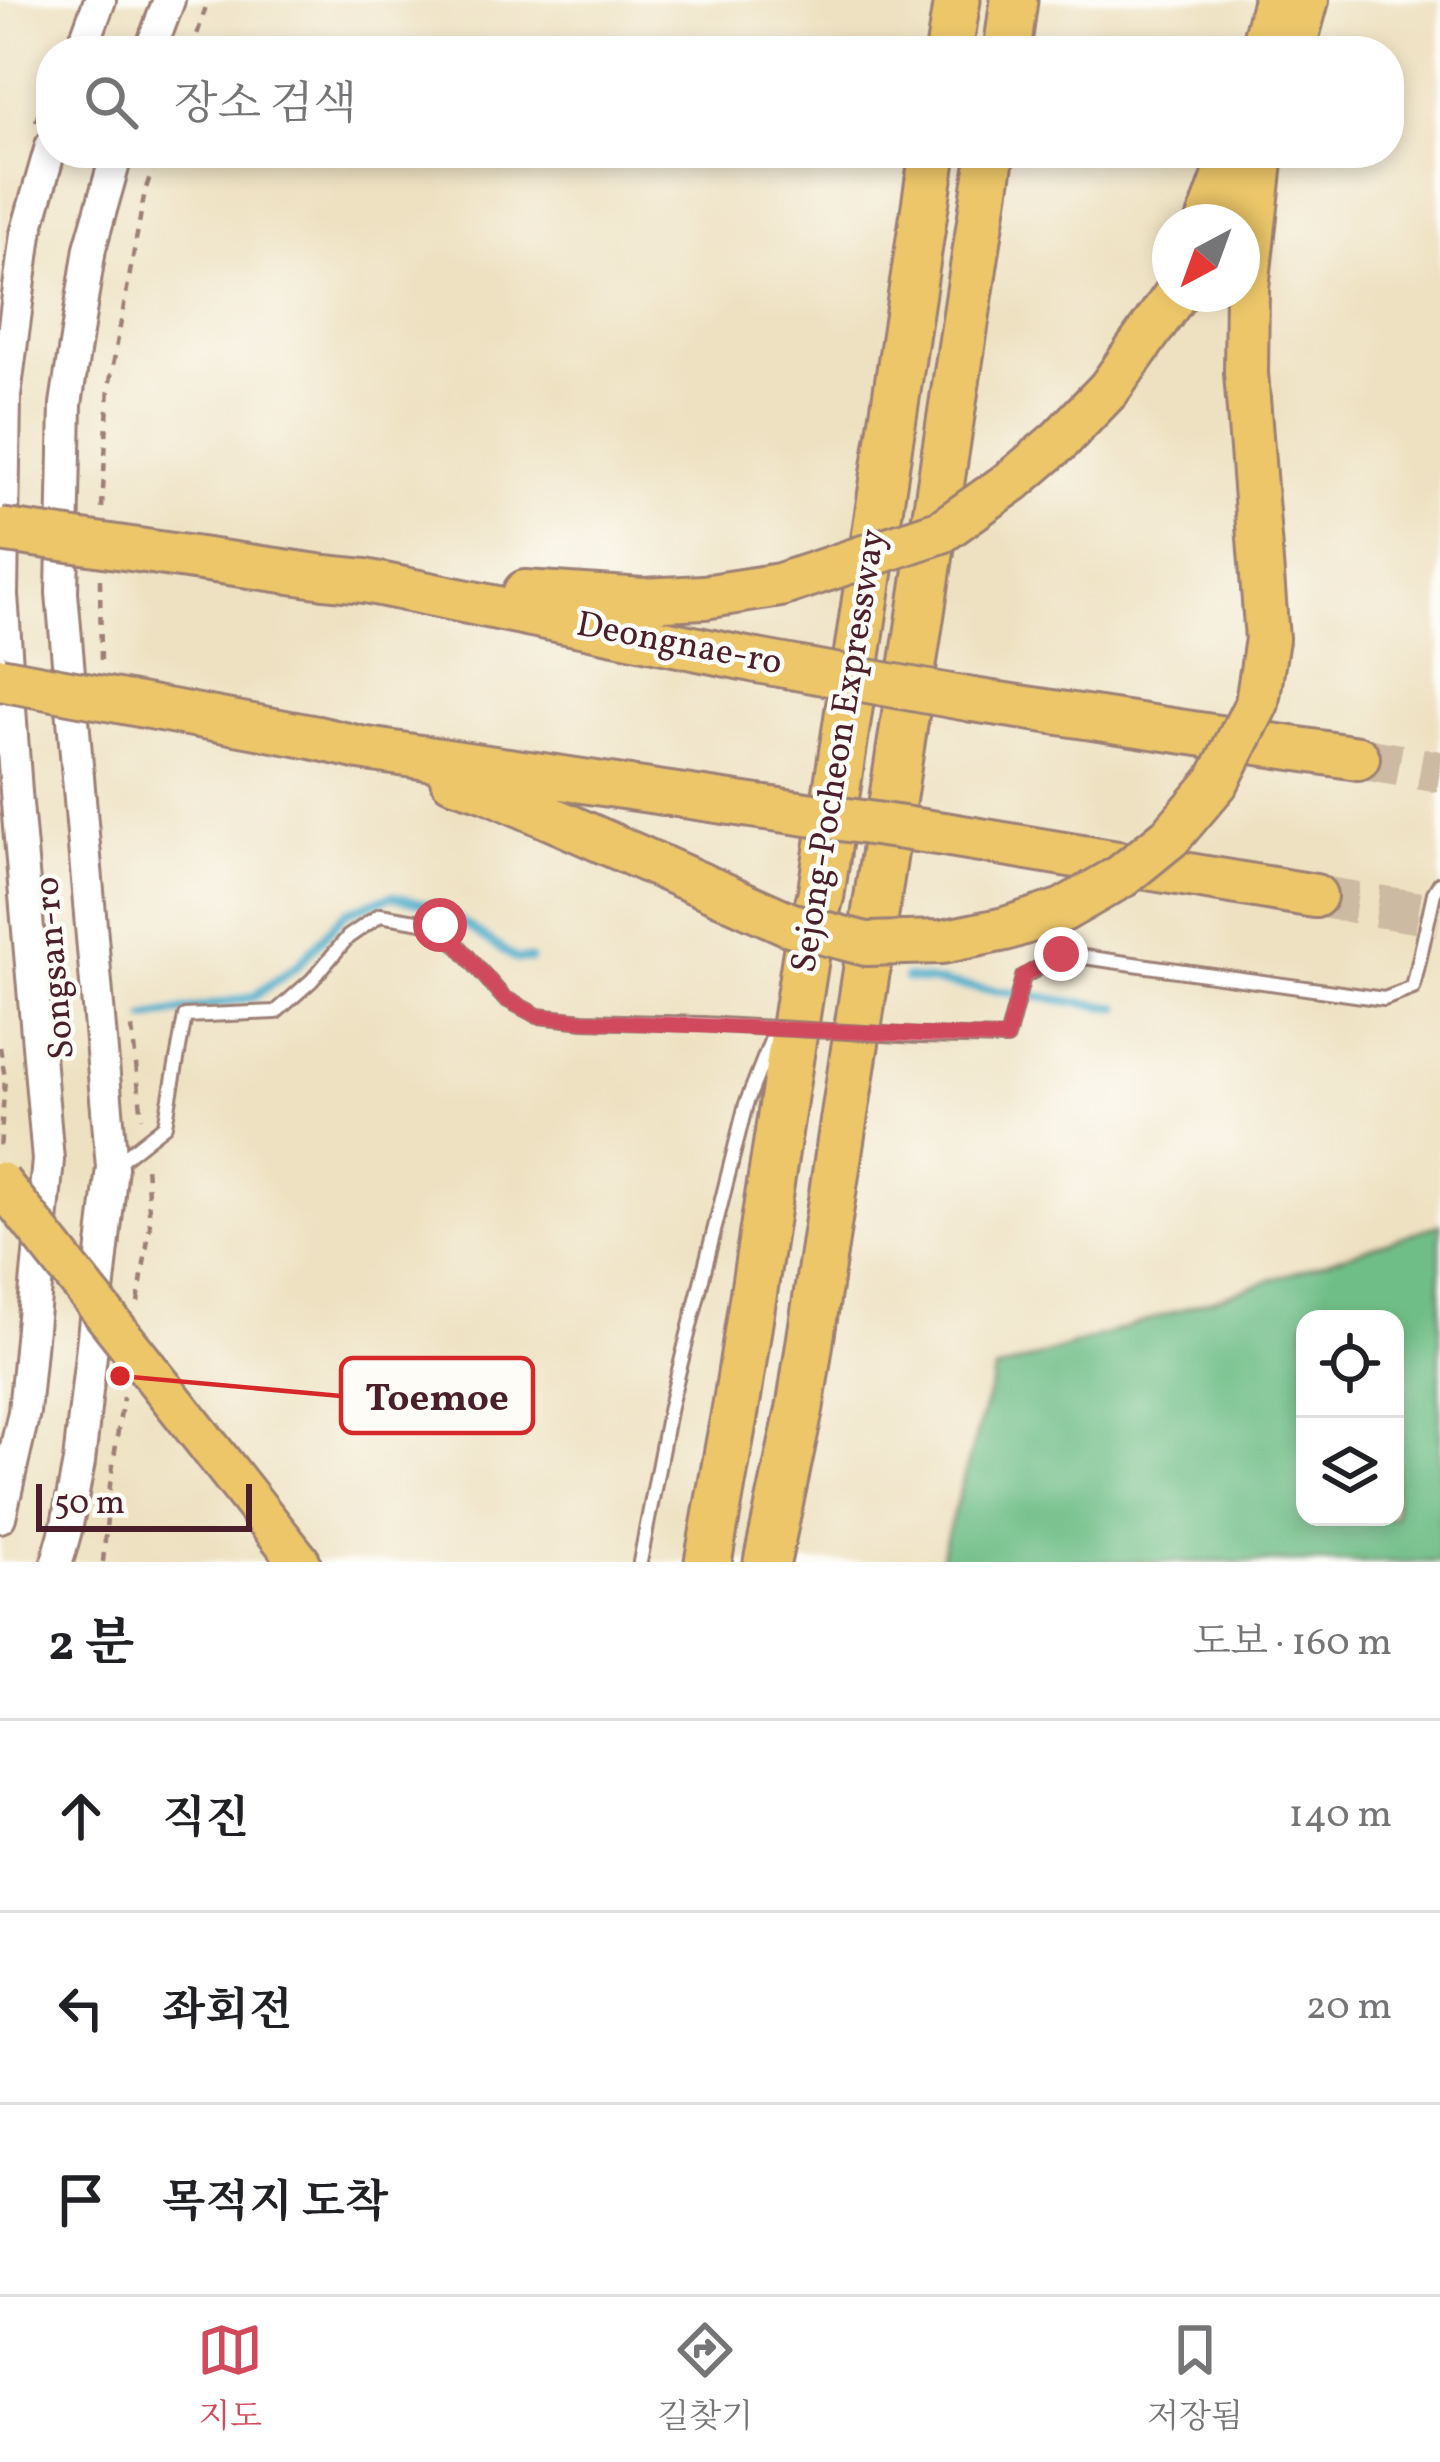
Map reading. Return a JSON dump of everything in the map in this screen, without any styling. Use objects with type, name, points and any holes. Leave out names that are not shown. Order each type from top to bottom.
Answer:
[{"type":"highway","points":[[951,36],[957,0]]},
{"type":"highway","points":[[1008,36],[1014,0]]},
{"type":"highway","points":[[1265,36],[1275,0]]},
{"type":"highway","points":[[1297,36],[1307,0]]},
{"type":"highway","name":"Sejong-Pocheon Expressway","points":[[708,1562],[807,948],[820,893],[932,168]]},
{"type":"highway","name":"Sejong-Pocheon Expressway","points":[[767,1562],[800,1407],[989,168]]},
{"type":"highway","points":[[1215,204],[1228,168]]},
{"type":"highway","points":[[360,748],[487,790],[789,924],[866,944],[942,942],[1005,929],[1063,910],[1122,876],[1170,837],[1217,782],[1257,703],[1267,639],[1246,373],[1247,288],[1260,168]]},
{"type":"highway","points":[[345,579],[643,600],[704,597],[780,585],[942,531],[1060,440],[1109,389],[1163,312]]},
{"type":"highway","name":"Deongnae-ro","points":[[0,530],[345,579],[757,662],[1358,758]]},
{"type":"highway","points":[[0,679],[360,748],[944,833],[1315,896]]},
{"type":"main road","points":[[0,1183],[266,1562]]},
{"type":"main road","points":[[0,1222],[147,1397],[300,1562]]},
{"type":"street","points":[[87,36],[100,0]]},
{"type":"street","points":[[156,36],[169,0]]},
{"type":"street","name":"Songsan-ro","points":[[0,1517],[25,1412],[48,1160],[2,595],[5,395],[26,234],[45,168]]},
{"type":"street","name":"Songsan-ro","points":[[57,1562],[79,1462],[112,1167],[62,593],[66,404],[90,248],[113,168]]},
{"type":"lane","points":[[112,1167],[165,1125],[185,1016],[277,1012],[348,937],[380,915],[440,925],[504,998],[538,1016],[1007,1038],[1023,976],[1061,954],[1384,999],[1413,988],[1440,883]]},
{"type":"lane","points":[[640,1562],[670,1406],[746,1103],[807,948]]},
{"type":"path","points":[[197,36],[208,0]]},
{"type":"path","points":[[101,520],[109,387],[153,168]]},
{"type":"path","points":[[100,565],[101,676]]},
{"type":"path","points":[[131,1022],[150,1226],[135,1320]]},
{"type":"path","points":[[0,1047],[5,1078],[0,1150]]},
{"type":"path","points":[[103,1562],[110,1485],[147,1397]]},
{"type":"green space","points":[[1440,1224],[1440,1562],[939,1562],[995,1371]]},
{"type":"waterway","points":[[146,1018],[253,997],[298,965],[346,912],[392,896],[440,907],[516,959],[530,959]]},
{"type":"waterway","points":[[906,978],[1118,1008]]},
{"type":"tunnel","points":[[1358,758],[1440,772]]},
{"type":"tunnel","points":[[1315,896],[1440,916]]},
{"type":"place","name":"Toemoe","points":[[120,1376]]},
{"type":"route","points":[[440,925],[504,998],[538,1016],[584,1021],[1007,1038],[1023,976],[1061,954]]}]
